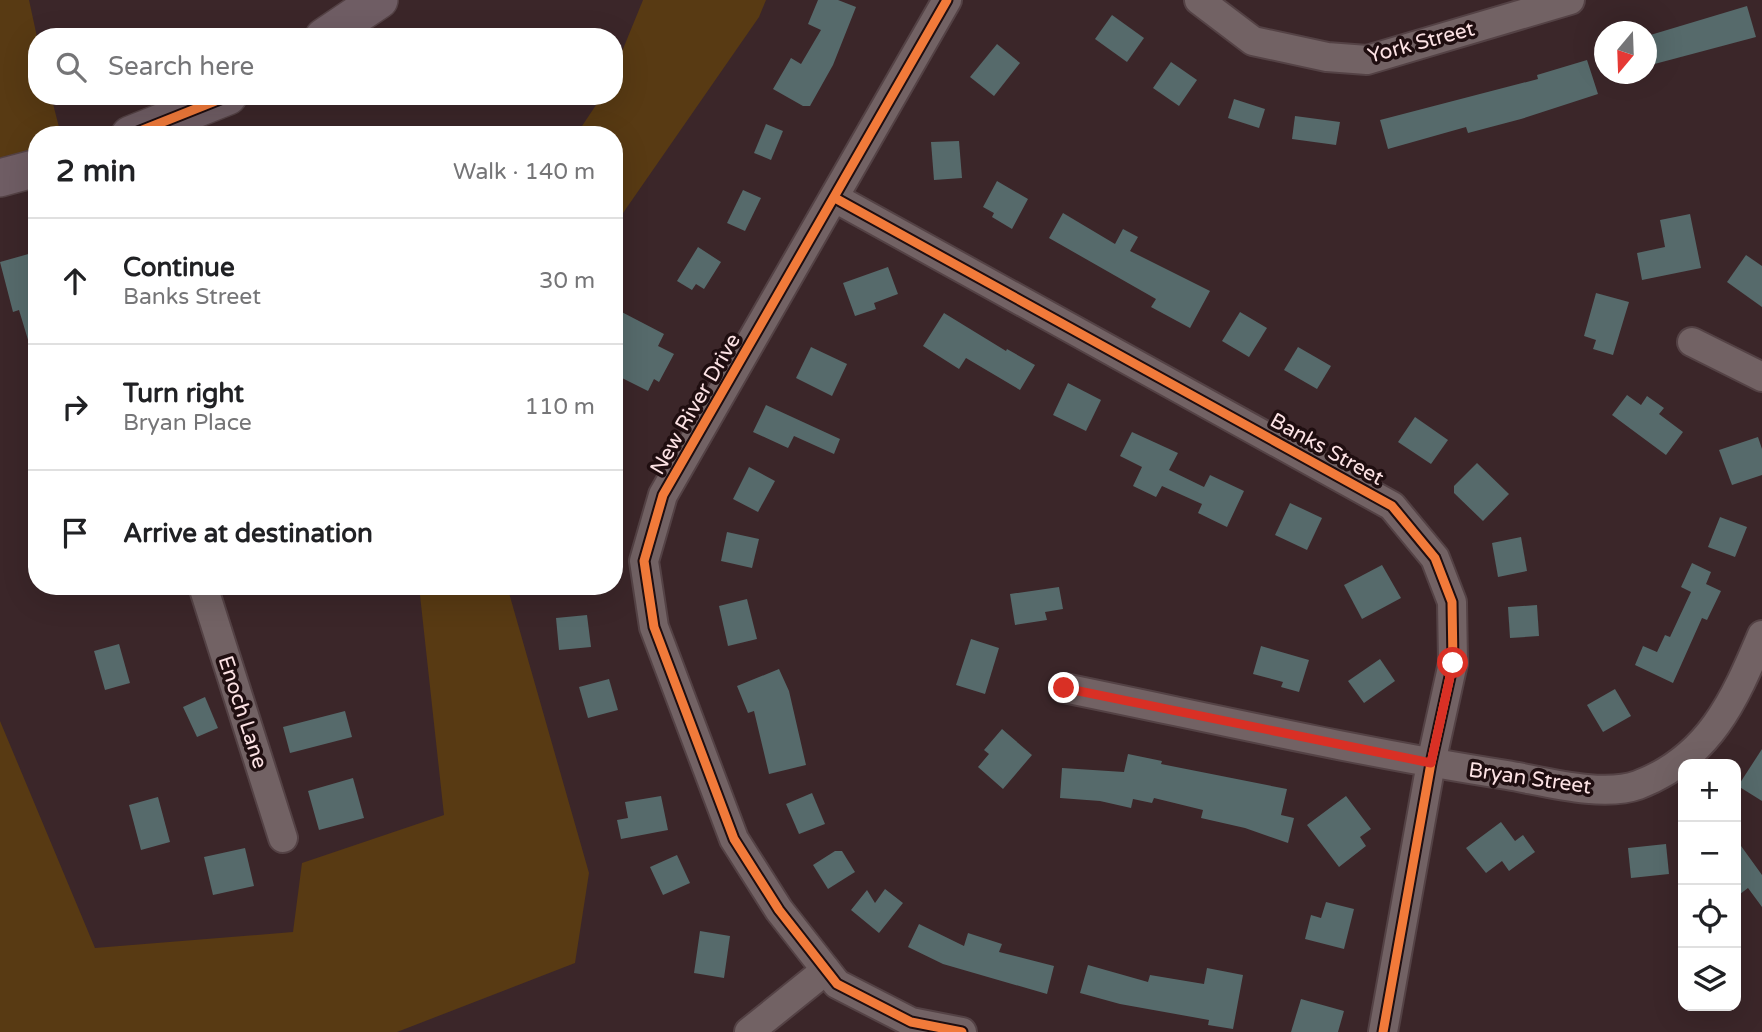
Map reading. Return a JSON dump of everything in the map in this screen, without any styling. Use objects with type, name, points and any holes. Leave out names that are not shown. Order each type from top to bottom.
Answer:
[{"type":"main road","points":[[337,28],[379,0]]},
{"type":"main road","points":[[153,126],[205,105]]},
{"type":"main road","points":[[0,178],[28,170]]},
{"type":"street","name":"New River Drive","points":[[947,0],[663,495],[644,561],[654,627],[734,839],[779,910],[837,984],[911,1022],[962,1032]]},
{"type":"street","name":"York Street","points":[[1199,0],[1254,41],[1327,57],[1367,60],[1570,0]]},
{"type":"street","name":"Banks Street","points":[[835,198],[1392,506],[1435,558],[1452,602],[1453,663],[1431,763],[1383,1032]]},
{"type":"street","points":[[1692,342],[1762,377]]},
{"type":"street","name":"Enoch Lane","points":[[206,595],[283,838]]},
{"type":"street","name":"Bryan Street","points":[[1064,688],[1431,763],[1595,790],[1635,786],[1679,765],[1707,738],[1741,684],[1762,635]]},
{"type":"street","points":[[749,1032],[826,970]]},
{"type":"shaded area","points":[[0,0],[29,0],[35,28],[28,28],[28,105],[53,105],[59,126],[28,126],[28,170],[0,178]]},
{"type":"shaded area","points":[[643,0],[766,0],[759,17],[623,213],[623,126],[582,126],[596,105],[623,105],[623,49]]},
{"type":"shaded area","points":[[420,595],[510,595],[589,873],[575,963],[397,1032],[0,1032],[0,721],[95,948],[293,932],[302,863],[444,815]]},
{"type":"building","points":[[818,0],[838,0],[856,7],[833,65],[810,106],[803,106],[773,89],[791,58],[801,64],[821,30],[808,24]]},
{"type":"building","points":[[1747,6],[1756,37],[1657,63],[1657,33]]},
{"type":"building","points":[[1112,15],[1144,38],[1127,62],[1095,39]]},
{"type":"building","points":[[997,44],[1020,63],[994,96],[970,77]]},
{"type":"building","points":[[1587,60],[1598,94],[1468,133],[1466,127],[1388,149],[1380,120],[1538,79],[1537,75]]},
{"type":"building","points":[[1171,62],[1197,80],[1179,106],[1153,88]]},
{"type":"building","points":[[1234,99],[1265,109],[1259,128],[1228,118]]},
{"type":"building","points":[[1295,116],[1340,122],[1336,145],[1292,139]]},
{"type":"building","points":[[766,124],[783,131],[771,160],[754,153]]},
{"type":"building","points":[[959,141],[962,178],[934,180],[931,142]]},
{"type":"building","points":[[997,181],[1028,199],[1012,229],[992,217],[994,213],[983,207]]},
{"type":"building","points":[[743,190],[761,198],[745,231],[727,223]]},
{"type":"building","points":[[1063,213],[1115,244],[1123,229],[1138,237],[1130,251],[1210,291],[1190,328],[1151,307],[1156,299],[1049,238]]},
{"type":"building","points":[[1690,214],[1701,268],[1642,280],[1637,253],[1665,247],[1660,220]]},
{"type":"building","points":[[698,247],[721,262],[704,289],[696,284],[692,290],[677,281]]},
{"type":"building","points":[[28,254],[28,340],[19,310],[13,312],[0,262]]},
{"type":"building","points":[[1746,255],[1762,266],[1762,307],[1727,282]]},
{"type":"building","points":[[888,267],[898,294],[874,303],[876,309],[855,316],[843,283]]},
{"type":"building","points":[[1596,293],[1629,302],[1613,355],[1593,349],[1596,340],[1584,336]]},
{"type":"building","points":[[1240,312],[1267,328],[1249,357],[1222,341]]},
{"type":"building","points":[[623,313],[664,334],[658,346],[674,354],[659,382],[654,379],[648,391],[623,378]]},
{"type":"building","points":[[944,313],[1006,351],[1007,349],[1035,365],[1020,390],[966,358],[959,369],[923,346]]},
{"type":"building","points":[[811,347],[847,364],[832,396],[796,378]]},
{"type":"building","points":[[1298,347],[1331,366],[1317,389],[1284,370]]},
{"type":"building","points":[[1068,383],[1101,400],[1086,431],[1053,415]]},
{"type":"building","points":[[1627,395],[1641,405],[1647,396],[1664,408],[1659,414],[1683,432],[1666,455],[1612,415]]},
{"type":"building","points":[[766,405],[840,439],[834,454],[794,436],[788,448],[753,432]]},
{"type":"building","points":[[1415,417],[1448,440],[1431,464],[1398,442]]},
{"type":"building","points":[[1132,432],[1178,453],[1169,470],[1204,487],[1210,475],[1244,491],[1227,527],[1198,513],[1202,504],[1162,486],[1156,497],[1133,486],[1142,467],[1120,456]]},
{"type":"building","points":[[1758,437],[1762,449],[1762,475],[1732,485],[1719,450]]},
{"type":"building","points":[[1477,463],[1509,494],[1483,521],[1454,493],[1454,486]]},
{"type":"building","points":[[749,467],[775,481],[758,512],[733,499]]},
{"type":"building","points":[[1290,503],[1322,518],[1307,550],[1275,535]]},
{"type":"building","points":[[1720,517],[1747,527],[1735,557],[1708,547]]},
{"type":"building","points":[[727,532],[759,539],[752,568],[721,561]]},
{"type":"building","points":[[1521,537],[1527,571],[1498,577],[1492,543]]},
{"type":"building","points":[[1692,563],[1711,572],[1706,584],[1721,591],[1707,620],[1702,618],[1673,683],[1635,665],[1643,646],[1657,652],[1665,635],[1670,637],[1691,592],[1681,587]]},
{"type":"building","points":[[1382,565],[1401,598],[1362,619],[1344,585]]},
{"type":"building","points":[[1059,587],[1063,609],[1045,612],[1047,620],[1015,625],[1010,594]]},
{"type":"building","points":[[747,599],[757,639],[728,646],[719,606]]},
{"type":"building","points":[[1537,605],[1539,636],[1510,638],[1508,607]]},
{"type":"building","points":[[587,615],[591,647],[559,650],[556,618]]},
{"type":"building","points":[[971,639],[999,648],[985,694],[956,685]]},
{"type":"building","points":[[119,644],[130,683],[105,690],[94,651]]},
{"type":"building","points":[[1261,646],[1309,660],[1299,692],[1281,687],[1283,682],[1253,674]]},
{"type":"building","points":[[1380,659],[1395,681],[1364,703],[1348,681]]},
{"type":"building","points":[[779,669],[789,691],[806,765],[769,774],[754,711],[748,713],[737,686]]},
{"type":"building","points":[[609,679],[618,710],[588,718],[579,687]]},
{"type":"building","points":[[1615,689],[1631,716],[1603,732],[1587,705]]},
{"type":"building","points":[[205,697],[218,728],[197,737],[183,707]]},
{"type":"building","points":[[345,711],[352,737],[290,753],[283,727]]},
{"type":"building","points":[[1002,729],[1032,755],[1003,789],[978,767],[989,754],[984,750]]},
{"type":"building","points":[[1762,749],[1762,801],[1741,788],[1741,781]]},
{"type":"building","points":[[1128,754],[1162,761],[1161,764],[1287,789],[1281,815],[1294,818],[1288,843],[1245,828],[1201,818],[1203,810],[1154,798],[1152,803],[1133,799],[1131,808],[1100,801],[1060,798],[1062,768],[1124,772]]},
{"type":"building","points":[[353,778],[364,818],[319,830],[308,791]]},
{"type":"building","points":[[812,793],[825,824],[799,834],[786,804]]},
{"type":"building","points":[[661,796],[668,830],[621,839],[617,820],[628,818],[625,802]]},
{"type":"building","points":[[1346,796],[1371,829],[1360,837],[1366,846],[1339,867],[1307,825]]},
{"type":"building","points":[[158,797],[170,842],[141,850],[129,805]]},
{"type":"building","points":[[1501,822],[1515,841],[1523,835],[1535,852],[1509,871],[1502,861],[1486,873],[1466,848]]},
{"type":"building","points":[[1666,844],[1669,874],[1631,878],[1628,848]]},
{"type":"building","points":[[1741,846],[1762,875],[1762,907],[1748,888],[1741,893]]},
{"type":"building","points":[[245,848],[254,886],[213,895],[204,857]]},
{"type":"building","points":[[835,851],[842,851],[855,872],[828,889],[813,865]]},
{"type":"building","points":[[677,855],[690,883],[663,895],[650,867]]},
{"type":"building","points":[[885,889],[903,903],[879,933],[851,910],[867,890],[875,903]]},
{"type":"building","points":[[1326,902],[1354,909],[1344,949],[1305,939],[1311,915],[1321,918]]},
{"type":"building","points":[[919,924],[964,946],[968,933],[1002,944],[999,952],[1054,966],[1047,994],[943,964],[908,947]]},
{"type":"building","points":[[700,931],[730,936],[724,978],[694,973]]},
{"type":"building","points":[[1088,965],[1148,982],[1150,975],[1204,984],[1207,968],[1243,975],[1233,1029],[1208,1025],[1209,1020],[1120,1004],[1080,993]]},
{"type":"building","points":[[1301,999],[1344,1011],[1338,1032],[1291,1032]]},
{"type":"cycle path","points":[[947,0],[663,495],[644,561],[654,627],[734,839],[779,910],[837,984],[911,1022],[962,1032]]},
{"type":"cycle path","points":[[153,126],[205,105]]},
{"type":"cycle path","points":[[835,198],[1392,506],[1435,558],[1452,602],[1453,663],[1431,763],[1383,1032]]},
{"type":"route","points":[[1064,688],[1431,763],[1453,663]]}]
